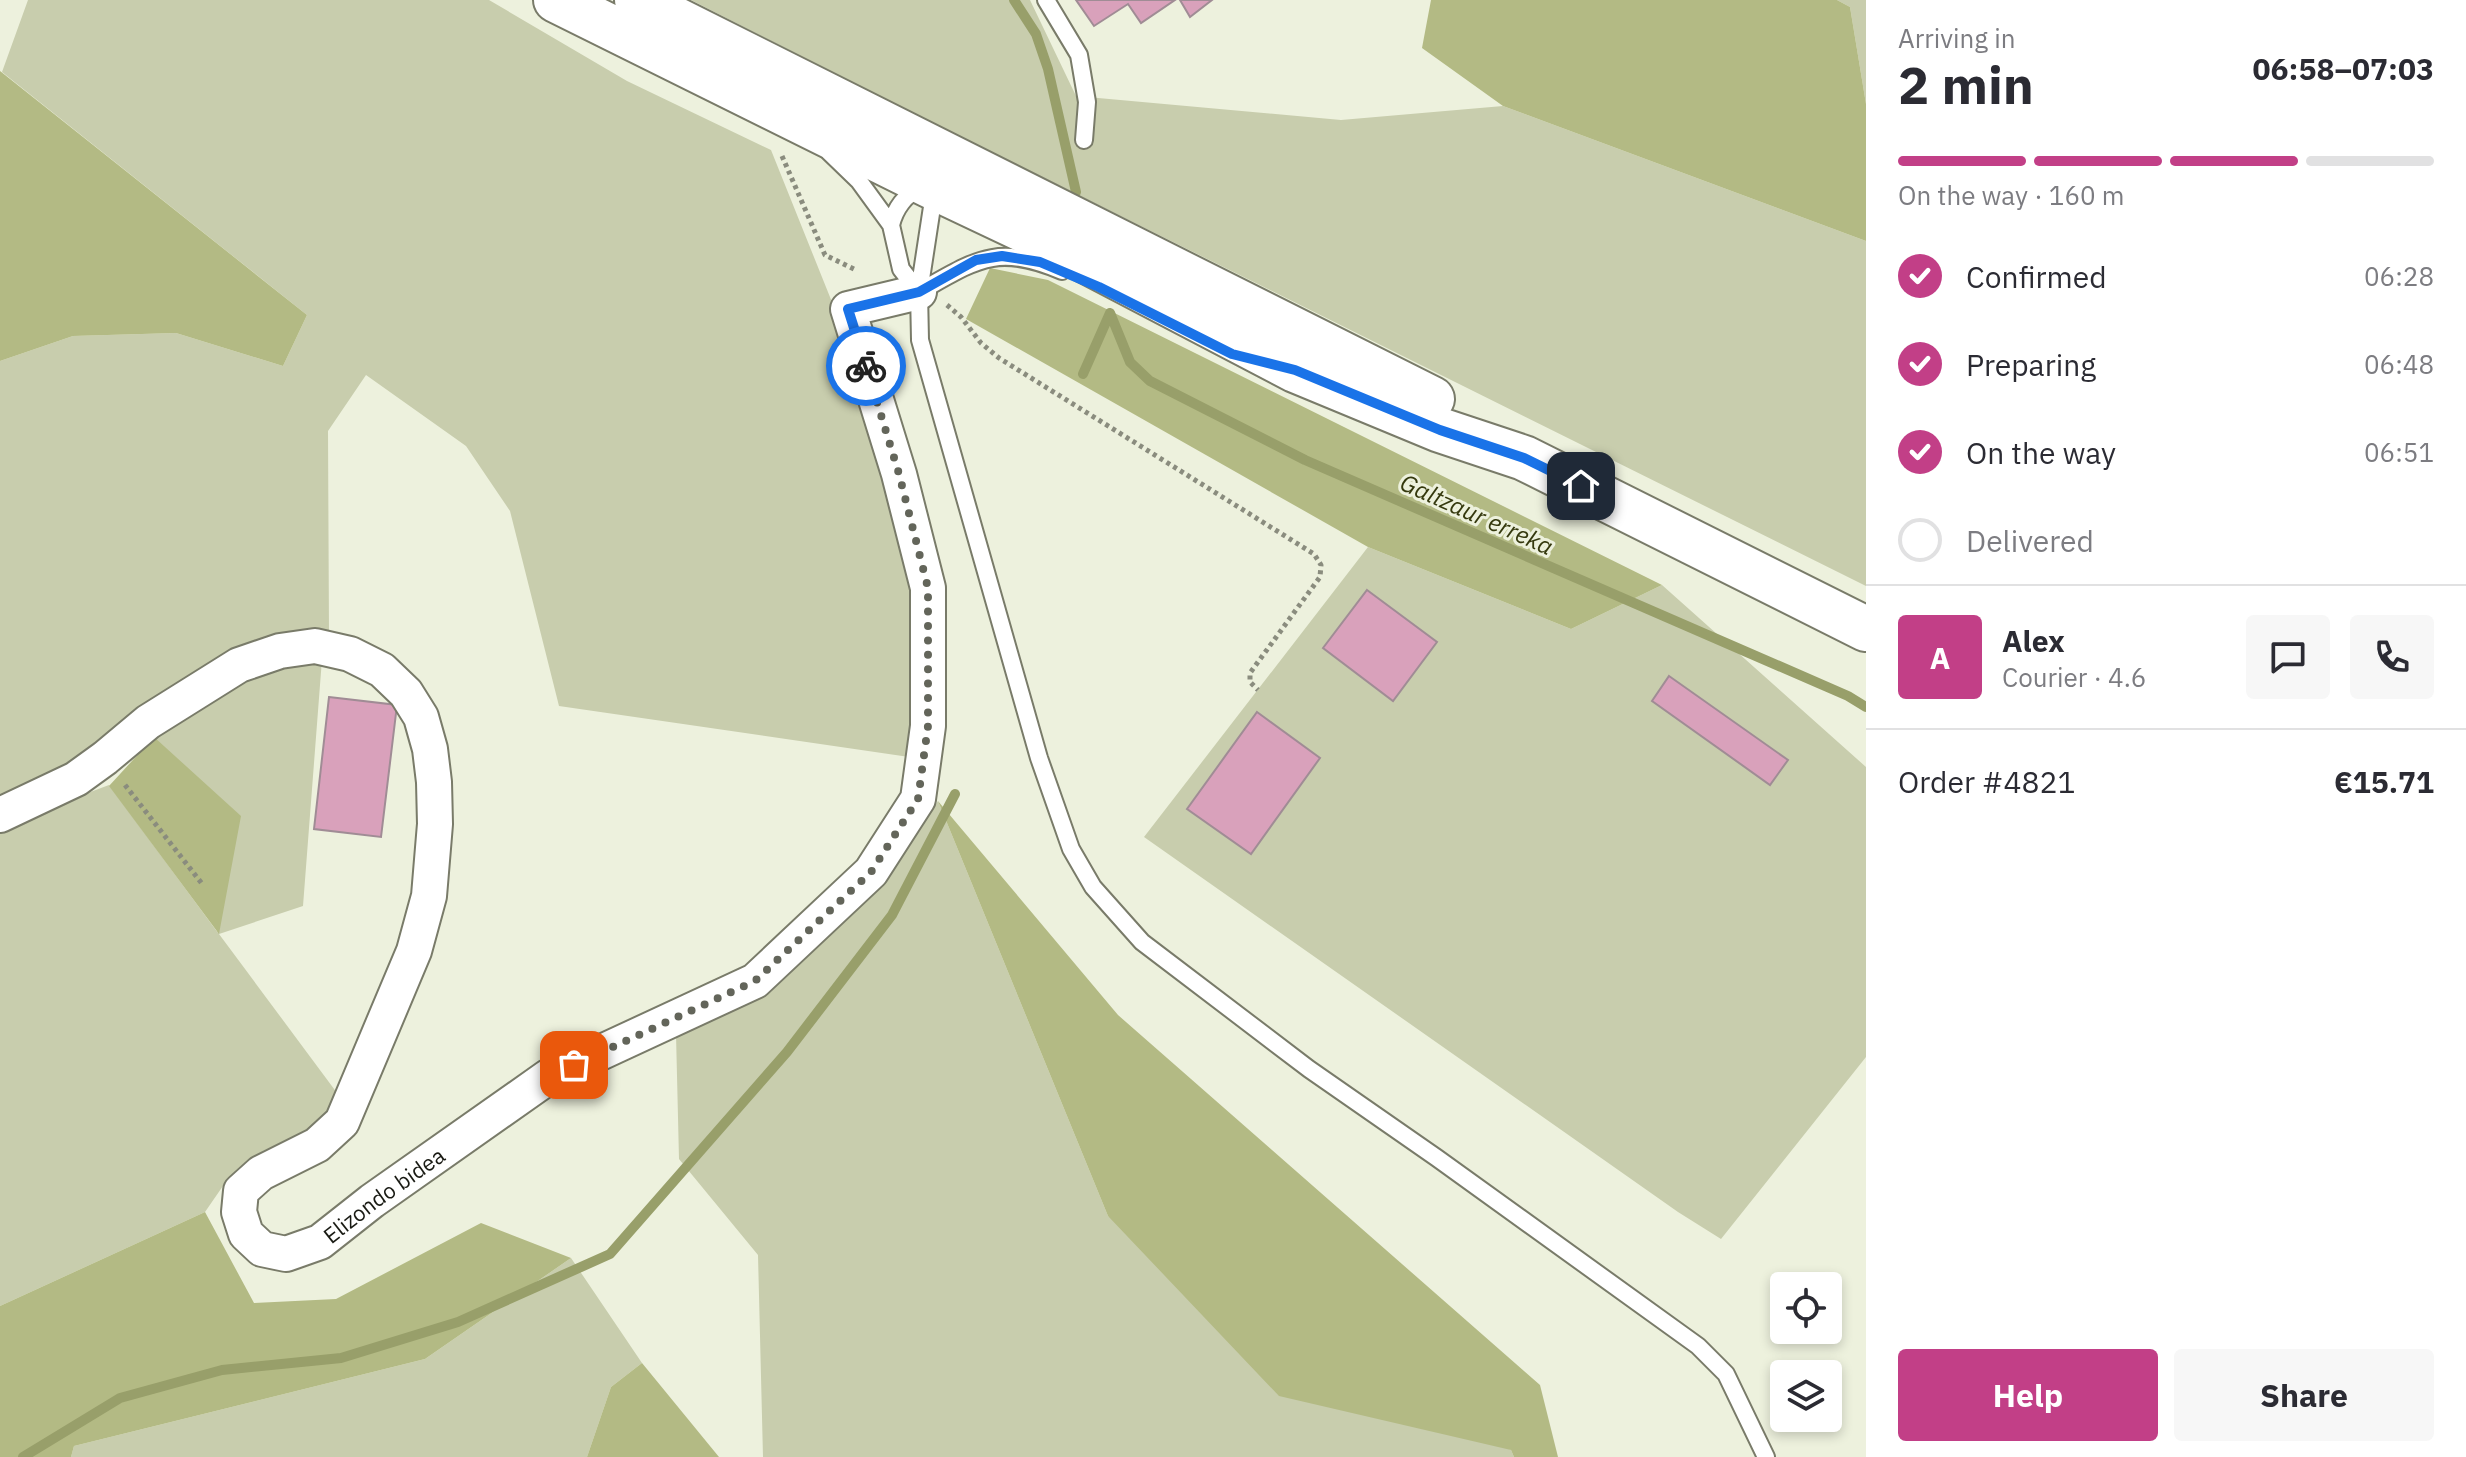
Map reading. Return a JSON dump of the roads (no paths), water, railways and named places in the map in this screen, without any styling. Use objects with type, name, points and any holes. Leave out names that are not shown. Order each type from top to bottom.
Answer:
[{"type":"main road","points":[[556,0],[777,110],[937,174]]},
{"type":"main road","points":[[613,0],[937,174],[1060,247],[1311,358],[1496,431],[1524,458],[1866,629]]},
{"type":"main road","points":[[637,0],[1311,358]]},
{"type":"street","name":"Elizondo bidea","points":[[0,815],[76,779],[148,722],[239,665],[291,649],[315,646],[350,654],[382,670],[406,693],[421,717],[430,749],[435,824],[429,896],[414,951],[342,1122],[317,1145],[261,1173],[241,1191],[239,1212],[246,1234],[262,1249],[286,1254],[320,1242],[372,1201],[548,1077],[755,981],[871,872],[918,799],[928,726],[928,588],[899,474],[848,309],[919,292]]},
{"type":"lane","points":[[1046,0],[1079,55],[1087,102],[1084,140]]},
{"type":"lane","points":[[777,110],[859,181],[891,225],[901,269],[919,292]]},
{"type":"lane","points":[[891,225],[895,212],[913,191],[937,174]]},
{"type":"lane","points":[[937,174],[919,292],[920,340],[1028,722],[1071,849],[1093,887],[1142,942],[1309,1069],[1698,1346],[1726,1374],[1766,1457]]},
{"type":"lane","points":[[919,292],[976,260],[1002,256],[1040,262],[1076,277]]},
{"type":"lane","points":[[1123,299],[1232,354],[1311,358]]},
{"type":"waterway","name":"Galtzaur erreka","points":[[1014,0],[1036,34],[1048,69],[1076,192]]},
{"type":"waterway","name":"Galtzaur erreka","points":[[1110,313],[1130,362],[1150,381],[1305,460],[1848,696],[1866,707]]},
{"type":"waterway","points":[[1083,374],[1110,313]]},
{"type":"waterway","points":[[23,1457],[120,1398],[222,1370],[341,1358],[458,1322],[610,1254],[787,1052],[892,915],[955,794]]}]
